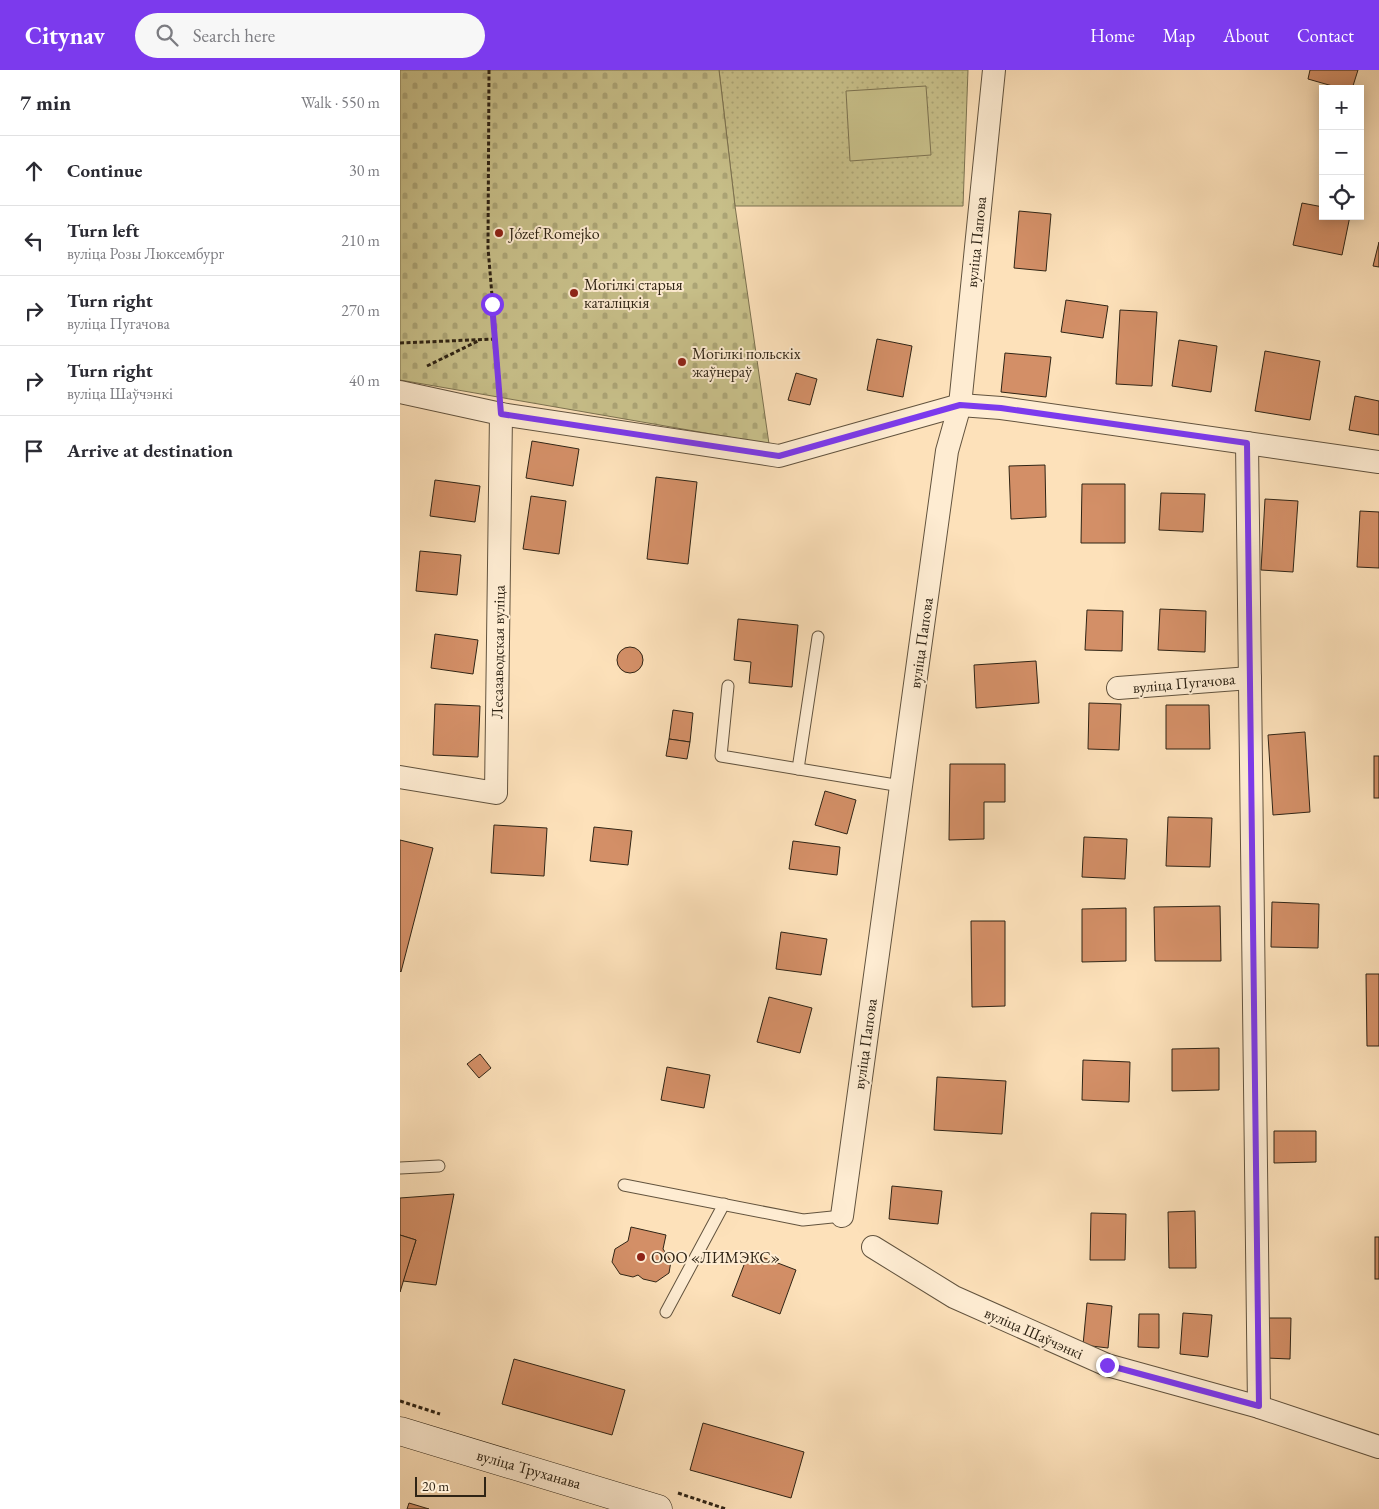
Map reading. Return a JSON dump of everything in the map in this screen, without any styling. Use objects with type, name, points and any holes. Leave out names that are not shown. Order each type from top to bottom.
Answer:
[{"type":"main road","name":"вуліца Труханава","points":[[400,1431],[658,1509]]},
{"type":"street","name":"вуліца Папова","points":[[842,1216],[946,451],[960,405],[994,70]]},
{"type":"street","points":[[400,392],[501,414],[779,456],[960,405],[1001,408],[1379,462]]},
{"type":"street","name":"Лесазаводская вуліца","points":[[400,777],[496,792],[501,414]]},
{"type":"street","name":"вуліца Пугачова","points":[[1247,443],[1259,1406]]},
{"type":"street","name":"вуліца Пугачова","points":[[1118,688],[1250,678]]},
{"type":"street","name":"вуліца Шаўчэнкі","points":[[873,1247],[954,1297],[1107,1365],[1259,1406],[1379,1447]]},
{"type":"lane","points":[[798,769],[818,637]]},
{"type":"lane","points":[[728,686],[721,756],[901,786]]},
{"type":"lane","points":[[400,1168],[439,1166]]},
{"type":"lane","points":[[624,1185],[803,1220],[842,1216]]},
{"type":"lane","points":[[666,1312],[724,1204]]},
{"type":"path","points":[[489,70],[488,248],[501,414]]},
{"type":"path","points":[[400,343],[496,339]]},
{"type":"path","points":[[427,366],[480,340]]},
{"type":"green space","name":"Могілкі старыя каталіцкія","points":[[400,70],[719,70],[735,206],[769,444],[400,380]]},
{"type":"green space","points":[[719,70],[968,70],[963,206],[735,206]]},
{"type":"green space","points":[[926,86],[931,155],[850,161],[846,91]]},
{"type":"building","points":[[1310,70],[1358,70],[1353,85],[1329,85],[1308,79]]},
{"type":"building","points":[[1302,203],[1319,206],[1319,220],[1349,220],[1342,255],[1293,245]]},
{"type":"building","points":[[1019,211],[1051,214],[1046,271],[1014,268]]},
{"type":"building","points":[[1379,242],[1379,267],[1373,266]]},
{"type":"building","points":[[1066,300],[1108,306],[1103,338],[1061,332]]},
{"type":"building","points":[[1120,310],[1157,312],[1152,386],[1116,384]]},
{"type":"building","points":[[877,339],[912,346],[903,397],[867,390]]},
{"type":"building","points":[[1179,340],[1217,346],[1211,392],[1172,386]]},
{"type":"building","points":[[1265,351],[1320,361],[1310,420],[1255,411]]},
{"type":"building","points":[[1005,353],[1051,357],[1046,397],[1001,392]]},
{"type":"building","points":[[796,373],[817,379],[810,405],[788,400]]},
{"type":"building","points":[[1355,396],[1379,401],[1379,435],[1349,430]]},
{"type":"building","points":[[532,441],[579,449],[573,486],[526,478]]},
{"type":"building","points":[[1045,465],[1046,517],[1011,519],[1009,466]]},
{"type":"building","points":[[656,477],[697,482],[688,564],[647,559]]},
{"type":"building","points":[[435,480],[480,486],[475,522],[430,516]]},
{"type":"building","points":[[1082,484],[1125,484],[1125,543],[1081,543]]},
{"type":"building","points":[[1161,493],[1205,494],[1203,532],[1159,530]]},
{"type":"building","points":[[531,496],[566,501],[559,554],[523,549]]},
{"type":"building","points":[[1265,499],[1298,501],[1293,572],[1261,570]]},
{"type":"building","points":[[1360,511],[1379,512],[1379,568],[1357,567]]},
{"type":"building","points":[[420,551],[461,555],[457,595],[416,591]]},
{"type":"building","points":[[1160,609],[1206,611],[1205,652],[1158,650]]},
{"type":"building","points":[[1087,610],[1123,611],[1122,651],[1085,650]]},
{"type":"building","points":[[738,619],[798,625],[792,687],[749,683],[751,662],[734,660]]},
{"type":"building","points":[[435,634],[478,640],[473,674],[431,668]]},
{"type":"building","points":[[630,647],[639,651],[643,660],[639,669],[630,673],[621,669],[617,660],[621,651]]},
{"type":"building","points":[[1036,661],[1039,703],[976,708],[974,665]]},
{"type":"building","points":[[1089,703],[1121,704],[1119,750],[1088,749]]},
{"type":"building","points":[[435,704],[480,706],[478,757],[433,755]]},
{"type":"building","points":[[1166,705],[1209,705],[1210,749],[1166,749]]},
{"type":"building","points":[[673,710],[693,713],[690,742],[669,739]]},
{"type":"building","points":[[1305,732],[1310,812],[1273,815],[1268,735]]},
{"type":"building","points":[[669,739],[690,742],[687,759],[666,756]]},
{"type":"building","points":[[1374,756],[1379,756],[1379,798],[1374,798]]},
{"type":"building","points":[[950,764],[1005,764],[1005,802],[984,802],[984,839],[949,840]]},
{"type":"building","points":[[825,791],[856,800],[847,834],[815,825]]},
{"type":"building","points":[[1168,817],[1212,818],[1210,867],[1166,866]]},
{"type":"building","points":[[494,825],[547,828],[544,876],[491,873]]},
{"type":"building","points":[[594,827],[632,831],[628,865],[590,861]]},
{"type":"building","points":[[1084,837],[1127,839],[1125,879],[1082,877]]},
{"type":"building","points":[[400,840],[433,848],[401,972],[400,971]]},
{"type":"building","points":[[793,841],[840,847],[837,875],[789,869]]},
{"type":"building","points":[[1272,902],[1319,904],[1318,948],[1271,947]]},
{"type":"building","points":[[1220,906],[1221,961],[1155,961],[1154,907]]},
{"type":"building","points":[[1126,908],[1126,961],[1082,962],[1082,909]]},
{"type":"building","points":[[971,921],[1005,921],[1005,1006],[972,1007]]},
{"type":"building","points":[[781,932],[827,939],[821,975],[776,969]]},
{"type":"building","points":[[1366,974],[1379,974],[1379,1046],[1367,1046]]},
{"type":"building","points":[[769,997],[812,1008],[800,1053],[757,1042]]},
{"type":"building","points":[[1219,1048],[1219,1090],[1172,1091],[1172,1049]]},
{"type":"building","points":[[480,1054],[491,1068],[479,1078],[467,1064]]},
{"type":"building","points":[[1083,1060],[1130,1062],[1129,1102],[1082,1100]]},
{"type":"building","points":[[667,1067],[710,1075],[704,1108],[661,1100]]},
{"type":"building","points":[[937,1077],[1006,1081],[1002,1134],[934,1130]]},
{"type":"building","points":[[1274,1131],[1316,1131],[1316,1162],[1274,1163]]},
{"type":"building","points":[[892,1186],[942,1191],[938,1224],[889,1219]]},
{"type":"building","points":[[454,1194],[436,1285],[403,1281],[416,1240],[400,1235],[400,1198]]},
{"type":"building","points":[[1195,1211],[1196,1268],[1169,1268],[1168,1212]]},
{"type":"building","points":[[1091,1213],[1126,1214],[1125,1260],[1090,1260]]},
{"type":"building","name":"ООО «ЛИМЭКС»","points":[[631,1227],[666,1235],[663,1249],[671,1261],[669,1273],[656,1282],[643,1279],[638,1275],[633,1277],[620,1274],[612,1262],[615,1249],[628,1241]]},
{"type":"building","points":[[400,1235],[416,1240],[400,1292]]},
{"type":"building","points":[[1375,1237],[1379,1237],[1379,1279],[1375,1279]]},
{"type":"building","points":[[749,1252],[796,1270],[780,1314],[732,1296]]},
{"type":"building","points":[[1087,1303],[1112,1306],[1108,1348],[1083,1345]]},
{"type":"building","points":[[1183,1313],[1212,1315],[1208,1357],[1180,1354]]},
{"type":"building","points":[[1139,1314],[1159,1314],[1159,1348],[1138,1347]]},
{"type":"building","points":[[1266,1318],[1291,1318],[1290,1359],[1266,1358]]},
{"type":"building","points":[[514,1359],[625,1390],[612,1435],[502,1404]]},
{"type":"building","points":[[703,1423],[804,1452],[791,1498],[690,1470]]},
{"type":"building","points":[[409,1503],[429,1509],[407,1509]]},
{"type":"place","name":"Józef Romejko","points":[[499,233]]},
{"type":"place","name":"Могілкі старыя каталіцкія","points":[[574,293]]},
{"type":"place","name":"Могілкі польскіх жаўнераў","points":[[682,362]]},
{"type":"place","name":"ООО «ЛИМЭКС»","points":[[641,1257]]},
{"type":"route","points":[[492,304],[501,414],[779,456],[960,405],[1001,408],[1247,443],[1259,1406],[1107,1365]]}]
